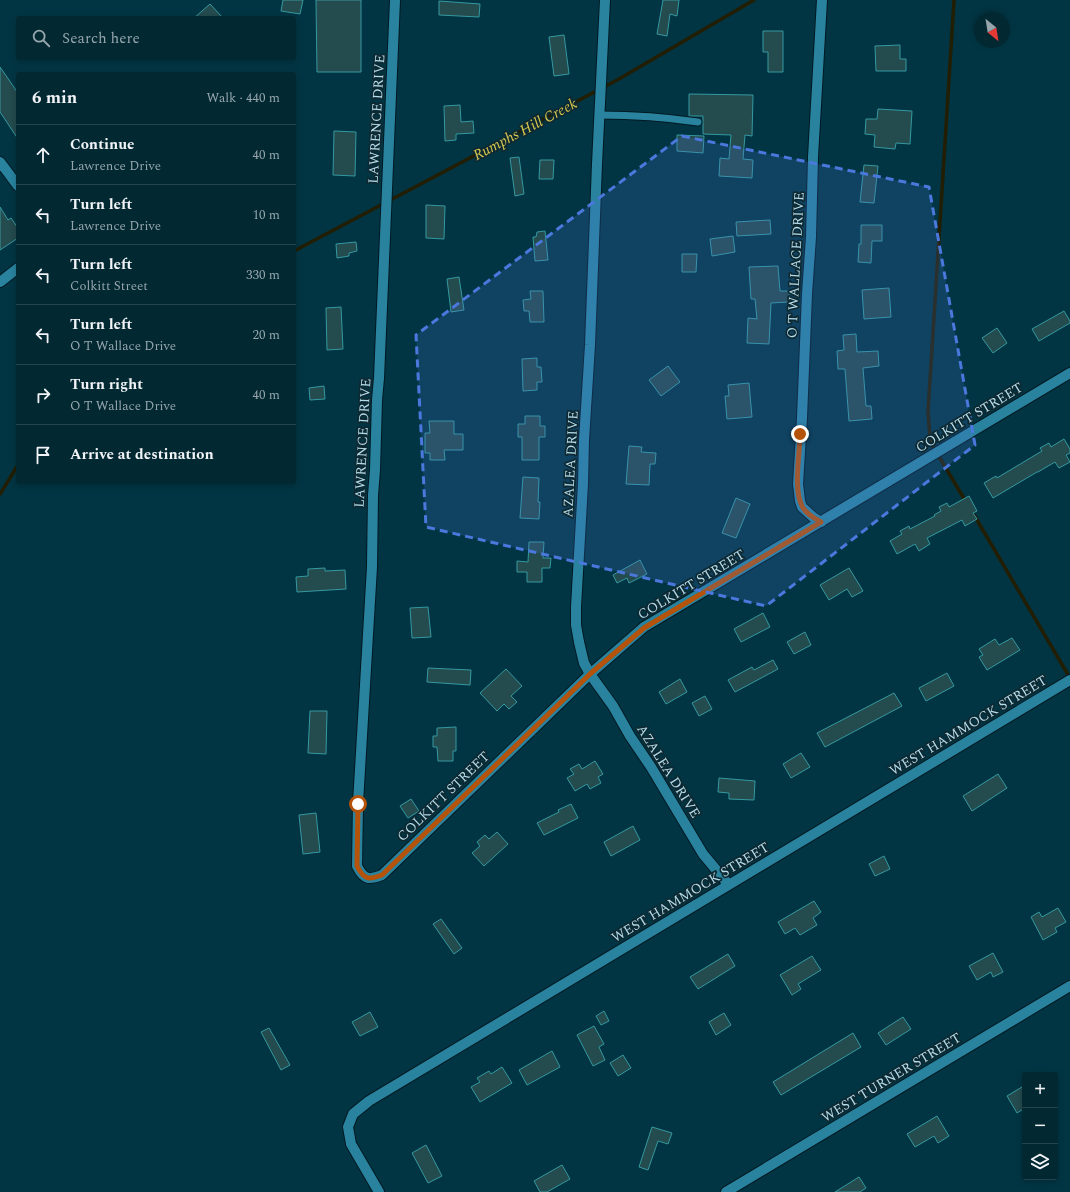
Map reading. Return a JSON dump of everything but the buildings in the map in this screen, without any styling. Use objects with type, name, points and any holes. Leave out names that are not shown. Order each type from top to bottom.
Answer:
[{"type":"street","name":"LAWRENCE DRIVE","points":[[372,878],[366,877],[360,873],[357,866],[358,804],[372,566],[372,495],[376,470],[377,400],[395,0]]},
{"type":"street","name":"AZALEA DRIVE","points":[[605,0],[576,625],[582,657],[590,674],[613,706],[703,854],[728,884]]},
{"type":"street","name":"O T WALLACE DRIVE","points":[[821,522],[802,507],[798,484],[811,236],[813,157],[822,0]]},
{"type":"street","points":[[0,162],[16,183]]},
{"type":"street","points":[[0,282],[16,270]]},
{"type":"street","name":"COLKITT STREET","points":[[372,878],[382,875],[590,674],[644,628],[1070,374]]},
{"type":"street","name":"WEST HAMMOCK STREET","points":[[379,1192],[350,1144],[348,1127],[354,1114],[369,1101],[1070,680]]},
{"type":"street","name":"WEST TURNER STREET","points":[[726,1192],[1070,986]]},
{"type":"lane","points":[[600,115],[666,117],[698,122]]},
{"type":"highlighted area","points":[[682,136],[929,187],[975,445],[766,606],[426,527],[416,335]]},
{"type":"waterway","name":"Rumphs Hill Creek","points":[[296,250],[619,79],[754,0]]},
{"type":"waterway","points":[[954,0],[928,412],[930,437],[934,448],[966,502]]},
{"type":"waterway","name":"Rumphs Hill Creek","points":[[0,494],[16,468]]},
{"type":"waterway","points":[[974,515],[1070,678]]},
{"type":"route","points":[[358,804],[357,866],[360,873],[366,877],[372,878],[382,875],[590,674],[644,628],[821,522],[802,507],[798,493],[800,434]]}]
